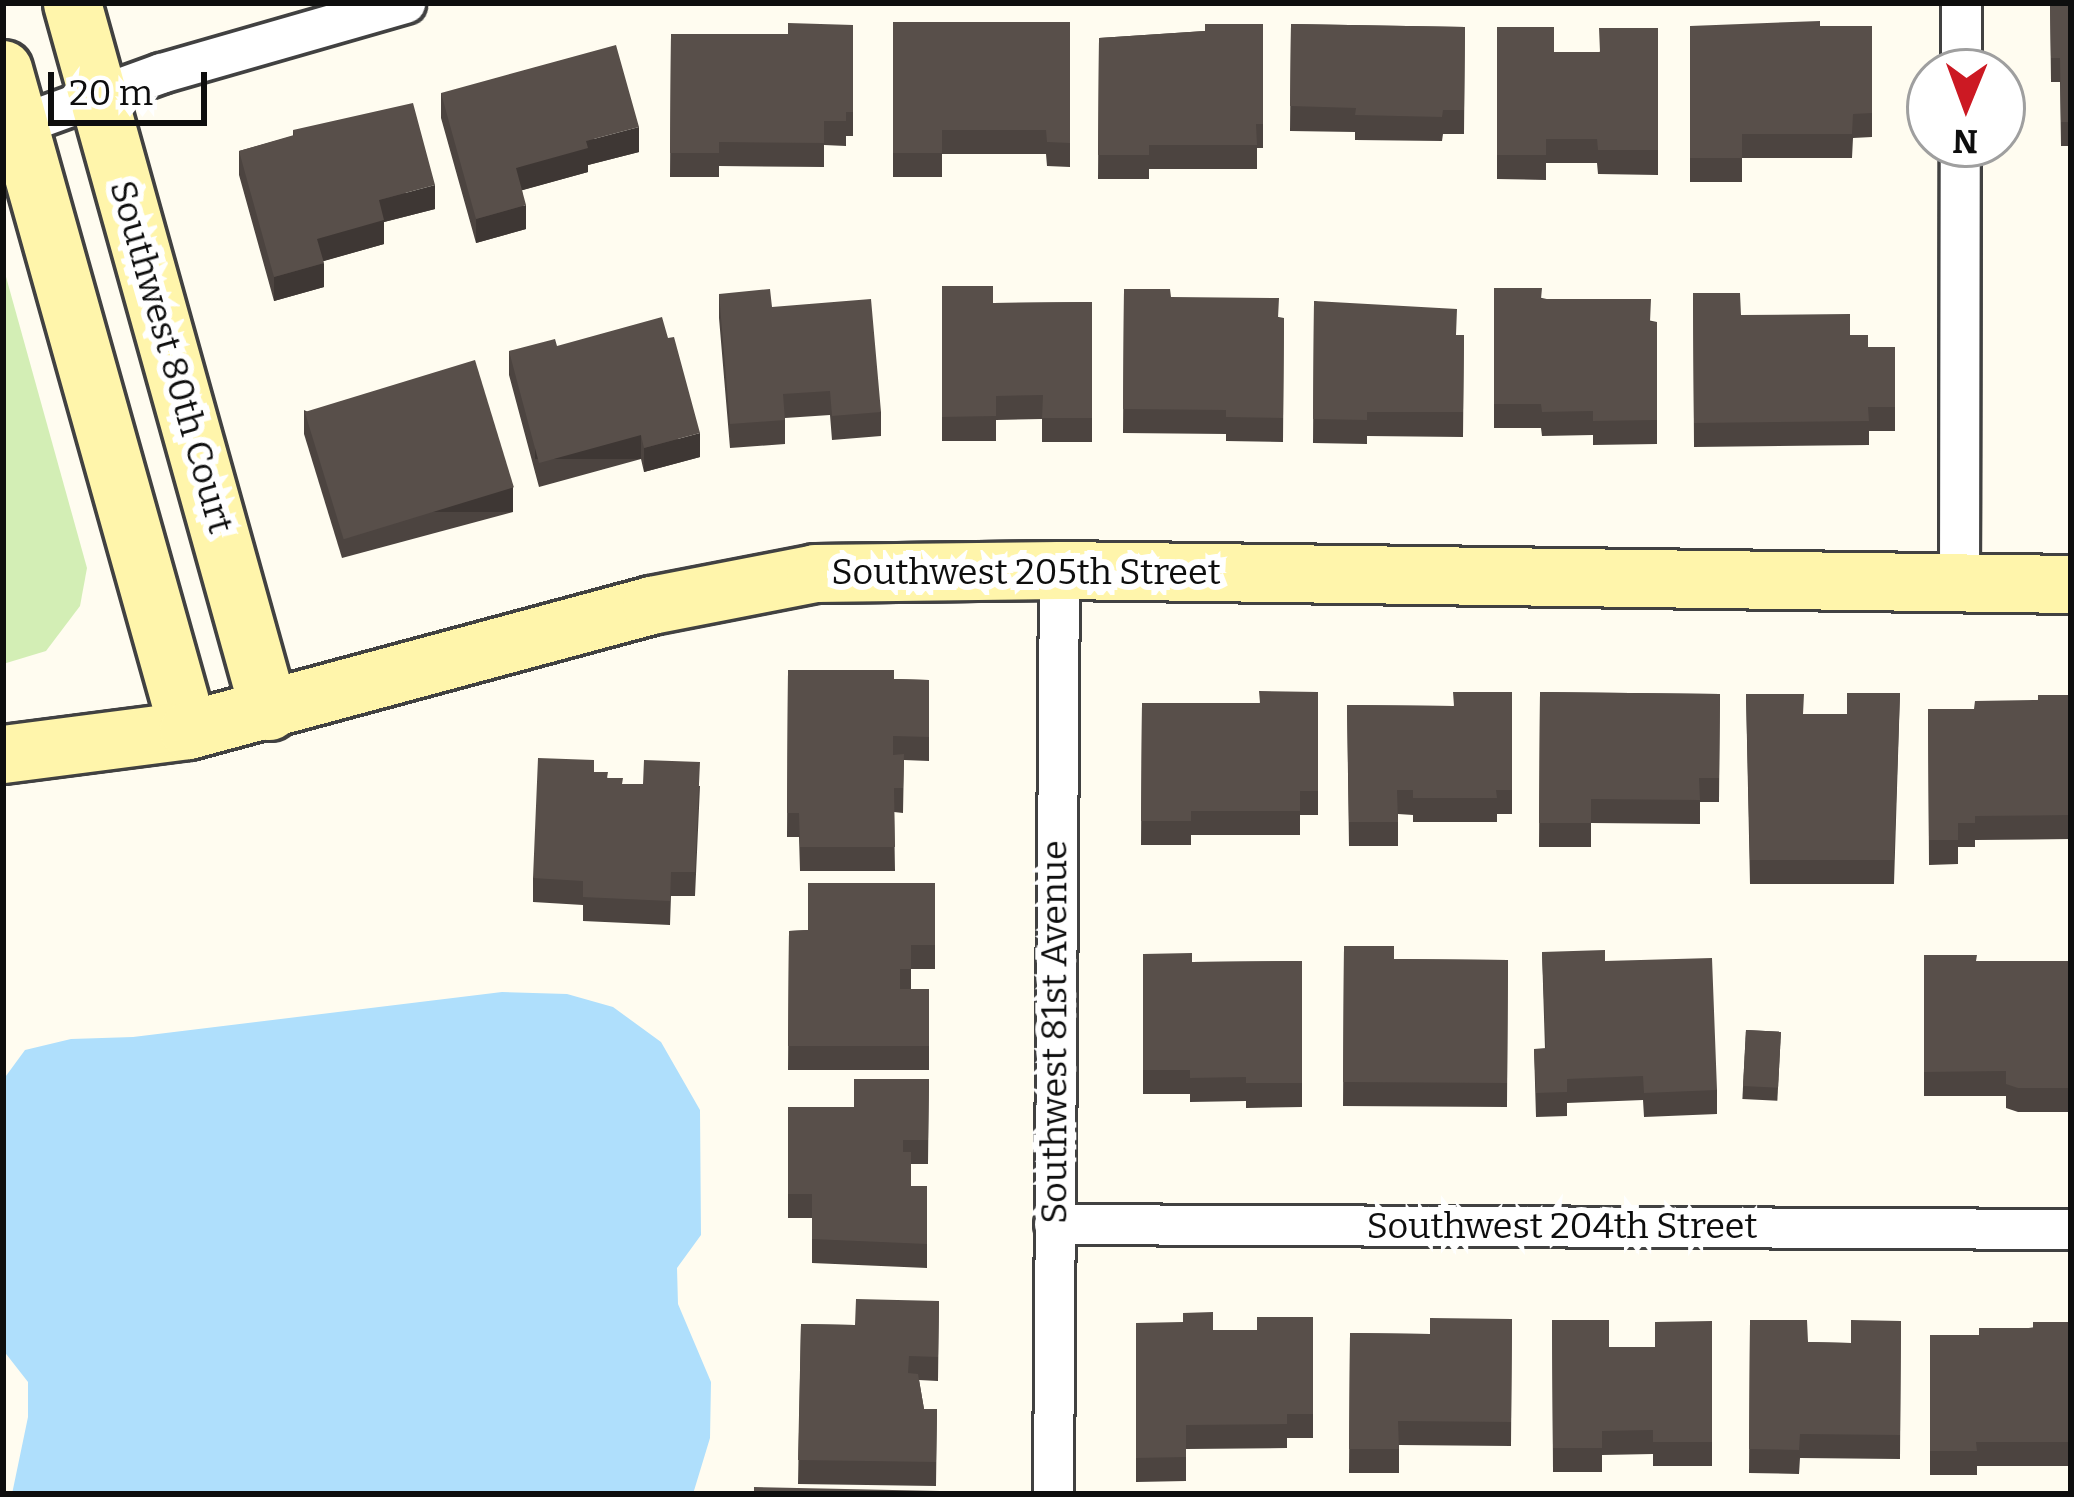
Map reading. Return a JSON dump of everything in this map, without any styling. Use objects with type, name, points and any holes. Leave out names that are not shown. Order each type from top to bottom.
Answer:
[{"type":"street","name":"Southwest 80th Court","points":[[72,3],[269,711]]},
{"type":"street","points":[[18,125],[405,3]]},
{"type":"street","points":[[1960,3],[1960,48]]},
{"type":"street","points":[[3,69],[188,730]]},
{"type":"street","points":[[1959,584],[1960,168]]},
{"type":"street","name":"Southwest 205th Street","points":[[3,754],[188,730],[651,605],[754,582],[875,569],[2071,584]]},
{"type":"street","name":"Southwest 81st Avenue","points":[[1053,1494],[1059,570]]},
{"type":"street","name":"Southwest 204th Street","points":[[1054,1224],[2071,1229]]},
{"type":"green space","points":[[3,266],[87,568],[80,606],[46,651],[3,664]]},
{"type":"water","points":[[502,992],[567,994],[613,1007],[661,1042],[700,1110],[701,1235],[677,1268],[678,1304],[711,1382],[710,1438],[693,1494],[12,1494],[28,1417],[28,1382],[3,1350],[3,1080],[25,1050],[71,1039],[133,1037]]},
{"type":"building","points":[[2050,3],[2071,3],[2071,122],[2061,122],[2060,58],[2051,58]]},
{"type":"building","points":[[1820,21],[1820,26],[1872,26],[1872,113],[1853,114],[1852,134],[1742,134],[1742,158],[1690,158],[1690,26]]},
{"type":"building","points":[[893,22],[1070,22],[1070,143],[1047,142],[1046,130],[942,130],[942,153],[893,153]]},
{"type":"building","points":[[788,23],[853,25],[853,112],[846,112],[846,121],[824,121],[824,143],[719,142],[719,153],[670,153],[671,34],[788,34]]},
{"type":"building","points":[[1205,24],[1263,24],[1263,124],[1256,124],[1257,145],[1149,145],[1149,155],[1098,155],[1099,38],[1205,31]]},
{"type":"building","points":[[1291,24],[1465,27],[1464,110],[1443,110],[1442,117],[1355,115],[1356,108],[1290,106]]},
{"type":"building","points":[[1497,27],[1554,27],[1554,52],[1600,52],[1599,28],[1658,28],[1658,150],[1598,150],[1597,139],[1546,139],[1546,155],[1497,155]]},
{"type":"building","points":[[616,45],[639,127],[586,141],[588,148],[516,168],[526,205],[476,219],[441,93]]},
{"type":"building","points":[[413,103],[435,185],[379,200],[384,220],[317,239],[324,263],[274,277],[239,151],[294,135],[293,130]]},
{"type":"building","points":[[942,286],[993,286],[993,303],[1092,302],[1092,418],[1042,418],[1043,395],[996,396],[996,416],[942,417]]},
{"type":"building","points":[[1494,288],[1542,288],[1541,299],[1651,299],[1650,322],[1657,322],[1657,420],[1593,421],[1593,411],[1542,412],[1541,404],[1494,404]]},
{"type":"building","points":[[770,289],[772,307],[871,299],[881,412],[832,416],[830,391],[783,394],[785,420],[730,424],[719,294]]},
{"type":"building","points":[[1124,289],[1170,289],[1171,297],[1279,298],[1278,318],[1284,318],[1283,418],[1226,417],[1226,410],[1123,409]]},
{"type":"building","points":[[1693,293],[1740,293],[1741,315],[1850,314],[1850,335],[1868,335],[1868,347],[1895,347],[1895,407],[1868,407],[1869,421],[1694,423]]},
{"type":"building","points":[[1314,301],[1457,309],[1456,335],[1464,335],[1463,412],[1367,412],[1367,420],[1313,419]]},
{"type":"building","points":[[662,317],[668,338],[674,337],[700,433],[644,448],[641,435],[539,463],[509,351],[555,339],[557,346]]},
{"type":"building","points":[[475,360],[514,487],[344,539],[305,412]]},
{"type":"building","points":[[788,670],[894,670],[894,679],[929,680],[929,737],[893,736],[893,755],[904,754],[903,788],[894,788],[895,847],[800,847],[799,813],[787,813]]},
{"type":"building","points":[[1259,691],[1318,692],[1318,791],[1300,791],[1300,811],[1191,811],[1191,821],[1141,821],[1142,703],[1260,703]]},
{"type":"building","points":[[1453,692],[1512,692],[1512,790],[1496,790],[1497,798],[1413,798],[1413,790],[1397,790],[1398,822],[1349,822],[1347,705],[1454,706]]},
{"type":"building","points":[[1540,692],[1720,694],[1719,778],[1699,778],[1700,800],[1591,799],[1591,823],[1539,823]]},
{"type":"building","points":[[1847,693],[1900,693],[1894,860],[1750,860],[1746,694],[1804,694],[1803,714],[1847,714]]},
{"type":"building","points":[[2038,695],[2071,695],[2071,815],[1975,816],[1975,823],[1958,823],[1958,840],[1929,840],[1928,709],[1974,709],[1975,701],[2038,700]]},
{"type":"building","points":[[538,758],[594,760],[594,772],[623,778],[622,784],[643,784],[644,760],[700,762],[695,872],[671,872],[670,901],[583,897],[583,881],[533,878]]},
{"type":"building","points":[[808,883],[935,883],[935,945],[911,945],[911,969],[900,969],[900,989],[929,989],[929,1046],[788,1046],[789,931],[808,930]]},
{"type":"building","points":[[1344,946],[1394,946],[1394,959],[1508,960],[1507,1083],[1343,1082]]},
{"type":"building","points":[[1605,950],[1605,961],[1712,958],[1717,1090],[1644,1093],[1643,1076],[1567,1079],[1567,1092],[1536,1093],[1534,1049],[1546,1048],[1542,952]]},
{"type":"building","points":[[1192,953],[1192,962],[1302,961],[1302,1083],[1246,1083],[1246,1077],[1190,1078],[1190,1070],[1143,1070],[1143,954]]},
{"type":"building","points":[[1924,955],[1977,955],[1976,961],[2068,961],[2071,1088],[2018,1088],[2006,1084],[2006,1071],[1924,1072]]},
{"type":"building","points":[[1746,1030],[1781,1032],[1778,1088],[1743,1086]]},
{"type":"building","points":[[854,1079],[929,1079],[928,1140],[903,1140],[903,1152],[911,1152],[911,1186],[927,1186],[927,1244],[812,1239],[812,1194],[788,1194],[788,1107],[854,1107]]},
{"type":"building","points":[[856,1299],[939,1301],[938,1357],[909,1356],[908,1373],[918,1374],[924,1409],[937,1409],[936,1462],[798,1460],[801,1324],[855,1325]]},
{"type":"building","points":[[1213,1312],[1213,1330],[1257,1330],[1257,1317],[1313,1317],[1313,1414],[1287,1414],[1287,1424],[1186,1425],[1186,1457],[1136,1458],[1136,1323],[1183,1322],[1183,1313]]},
{"type":"building","points":[[1430,1318],[1512,1319],[1511,1422],[1398,1421],[1399,1449],[1349,1449],[1350,1333],[1430,1334]]},
{"type":"building","points":[[1552,1320],[1609,1320],[1609,1347],[1655,1347],[1655,1322],[1712,1321],[1712,1442],[1653,1442],[1653,1430],[1602,1431],[1602,1448],[1553,1448]]},
{"type":"building","points":[[1750,1320],[1807,1320],[1808,1342],[1851,1343],[1851,1320],[1901,1321],[1900,1435],[1800,1434],[1799,1450],[1749,1449]]},
{"type":"building","points":[[2033,1322],[2071,1322],[2071,1442],[1976,1442],[1977,1451],[1930,1451],[1930,1335],[1979,1335],[1979,1328],[2033,1328]]},
{"type":"building","points":[[754,1487],[940,1491],[754,1494]]}]
